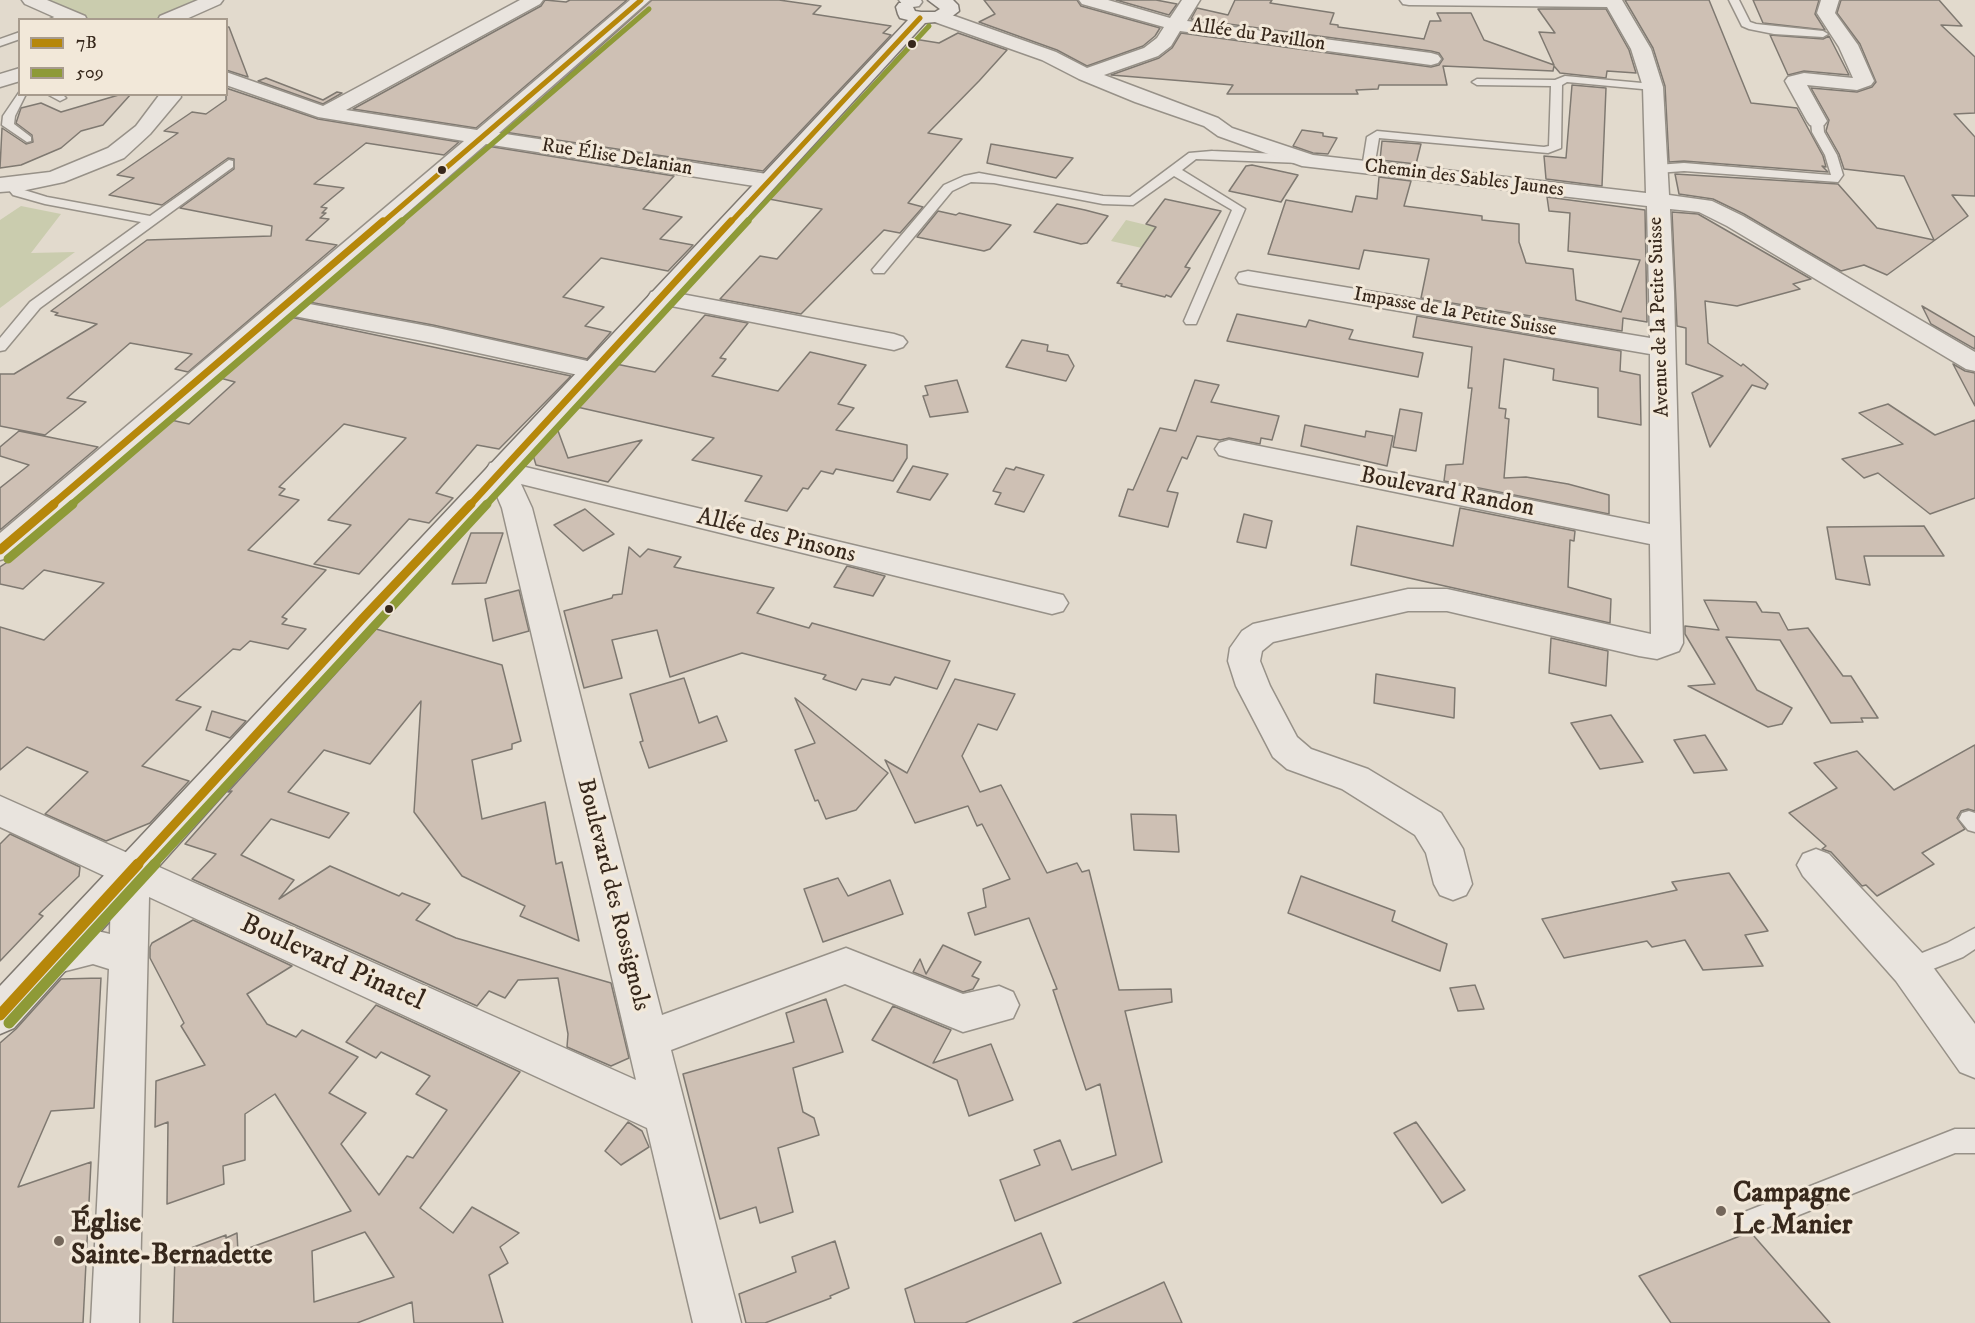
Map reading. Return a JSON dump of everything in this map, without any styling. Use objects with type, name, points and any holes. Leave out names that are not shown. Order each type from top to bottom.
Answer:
[{"type":"street","points":[[31,0],[65,18]]},
{"type":"street","points":[[172,18],[214,0]]},
{"type":"street","points":[[228,79],[310,110],[325,112],[534,0]]},
{"type":"street","points":[[0,550],[286,307],[641,0]]},
{"type":"street","name":"Allée du Pavillon","points":[[1088,0],[1176,25],[1431,59]]},
{"type":"street","points":[[1086,75],[1151,52],[1164,42],[1191,0]]},
{"type":"street","points":[[1409,0],[1613,1]]},
{"type":"street","points":[[1817,121],[1795,81],[1803,79],[1857,84],[1864,81],[1848,45],[1840,37],[1826,13],[1830,0]]},
{"type":"street","name":"Avenue de la Petite Suisse","points":[[1453,884],[1444,849],[1428,824],[1355,779],[1299,759],[1285,747],[1253,686],[1244,661],[1246,648],[1253,639],[1264,632],[1408,600],[1447,600],[1639,644],[1657,647],[1666,643],[1662,348],[1653,87],[1641,49],[1613,1]]},
{"type":"street","points":[[0,1015],[362,618],[460,517],[500,470],[931,5]]},
{"type":"street","name":"Chemin des Sables Jaunes","points":[[931,5],[1049,56],[1086,75],[1142,98],[1211,122],[1225,132],[1301,159],[1704,206],[1975,363]]},
{"type":"street","points":[[86,166],[157,96]]},
{"type":"street","points":[[5,184],[40,181],[86,166],[116,153],[143,130],[171,96]]},
{"type":"street","name":"Rue Élise Delanian","points":[[325,112],[767,181]]},
{"type":"street","name":"Impasse de la Petite Suisse","points":[[1248,278],[1662,348]]},
{"type":"street","points":[[660,297],[894,342]]},
{"type":"street","points":[[286,307],[434,335],[592,370]]},
{"type":"street","name":"Boulevard Randon","points":[[1229,449],[1665,537]]},
{"type":"street","name":"Allée des Pinsons","points":[[500,470],[1052,603]]},
{"type":"street","name":"Boulevard des Rossignols","points":[[500,470],[517,508],[717,1323]]},
{"type":"street","name":"Boulevard Pinatel","points":[[0,811],[666,1115]]},
{"type":"street","points":[[1816,865],[1910,968],[1975,1058]]},
{"type":"street","points":[[115,1323],[129,957],[130,872]]},
{"type":"street","points":[[54,956],[93,947],[129,957]]},
{"type":"street","points":[[647,1040],[846,966],[963,1013],[999,1005]]},
{"type":"lane","points":[[1734,0],[1746,24],[1753,27],[1822,34]]},
{"type":"lane","points":[[0,43],[18,35]]},
{"type":"lane","points":[[1477,82],[1557,83],[1565,79],[1653,87]]},
{"type":"lane","points":[[13,83],[8,125],[27,139]]},
{"type":"lane","points":[[1368,168],[1373,137],[1377,134],[1545,150],[1555,148],[1557,83]]},
{"type":"lane","points":[[1657,169],[1684,167],[1834,179],[1837,175],[1831,155],[1818,132],[1817,121]]},
{"type":"lane","points":[[879,270],[948,188],[958,182],[979,177],[1125,202],[1142,196],[1186,159],[1201,155],[1301,159]]},
{"type":"lane","points":[[0,347],[35,305],[229,164]]},
{"type":"lane","points":[[1173,170],[1239,209],[1191,321]]},
{"type":"lane","points":[[5,184],[17,192],[45,200],[152,220]]},
{"type":"lane","points":[[1910,968],[1954,950],[1975,938]]},
{"type":"lane","points":[[1751,1222],[1955,1141],[1975,1141]]},
{"type":"green space","points":[[40,0],[205,0],[163,18],[87,18]]},
{"type":"green space","points":[[21,206],[61,214],[31,253],[75,252],[0,308],[0,220]]},
{"type":"green space","points":[[1126,220],[1200,238],[1186,258],[1111,241]]},
{"type":"building","points":[[545,0],[566,2],[570,0],[627,0],[476,128],[353,109],[541,6]]},
{"type":"building","points":[[652,0],[779,0],[821,6],[813,14],[891,26],[883,33],[891,35],[763,171],[504,132]]},
{"type":"building","points":[[984,0],[1077,0],[1081,6],[1160,28],[1155,36],[1143,46],[1087,66],[1057,50],[979,22],[995,14]]},
{"type":"building","points":[[1116,0],[1156,0],[1177,4],[1169,15]]},
{"type":"building","points":[[1235,0],[1272,0],[1270,3],[1334,13],[1330,24],[1338,25],[1338,27],[1424,39],[1430,21],[1441,21],[1437,13],[1471,13],[1484,40],[1554,65],[1539,32],[1555,33],[1538,9],[1606,9],[1629,50],[1636,73],[1607,71],[1606,78],[1560,73],[1554,66],[1553,71],[1443,66],[1447,85],[1379,85],[1378,89],[1356,90],[1358,94],[1227,94],[1233,85],[1111,75],[1159,58],[1172,48],[1181,33],[1431,67],[1439,65],[1443,59],[1439,53],[1431,51],[1191,19],[1197,8],[1228,15]]},
{"type":"building","points":[[1625,0],[1709,0],[1751,103],[1797,108],[1823,156],[1826,167],[1822,166],[1828,172],[1684,161],[1669,162],[1665,86],[1653,48]]},
{"type":"building","points":[[1753,0],[1819,0],[1815,14],[1825,30],[1763,23]]},
{"type":"building","points":[[1841,0],[1939,0],[1962,26],[1941,25],[1975,57],[1975,113],[1954,114],[1975,137],[1975,196],[1952,195],[1968,216],[1887,275],[1864,265],[1841,271],[1744,214],[1713,199],[1679,194],[1675,174],[1838,184],[1877,228],[1934,240],[1904,176],[1844,169],[1839,154],[1826,131],[1829,120],[1811,88],[1857,92],[1872,87],[1876,82],[1860,44],[1837,13]]},
{"type":"building","points":[[228,27],[229,27],[248,77],[228,71]]},
{"type":"building","points":[[958,33],[1007,50],[928,133],[962,139],[908,203],[923,207],[900,233],[884,230],[801,314],[720,299],[760,256],[777,259],[822,209],[769,199],[789,178],[787,178],[914,39],[939,43]]},
{"type":"building","points":[[1770,35],[1823,39],[1829,36],[1849,75],[1804,71],[1788,75]]},
{"type":"building","points":[[266,78],[323,100],[337,92],[342,93],[323,104],[258,81]]},
{"type":"building","points":[[1572,85],[1606,88],[1602,186],[1546,179],[1544,156],[1566,158]]},
{"type":"building","points":[[228,89],[318,119],[459,142],[444,155],[366,143],[314,184],[344,188],[321,207],[327,208],[322,213],[326,213],[320,218],[329,219],[306,240],[337,245],[188,372],[175,369],[192,354],[130,343],[67,398],[86,402],[45,435],[0,426],[0,374],[14,374],[97,324],[55,315],[58,313],[51,311],[147,240],[271,236],[272,226],[180,208],[234,169],[234,159],[228,158],[162,205],[109,195],[134,178],[117,175],[178,133],[164,131],[192,112],[206,114],[226,100]]},
{"type":"building","points":[[115,96],[129,96],[103,125],[81,131],[61,148],[21,165],[0,168],[2,128],[26,144],[33,142],[32,135],[16,123],[21,108],[41,103],[61,112]]},
{"type":"building","points":[[1302,130],[1337,138],[1328,154],[1313,153],[1293,146]]},
{"type":"building","points":[[1382,141],[1421,144],[1416,164],[1380,160]]},
{"type":"building","points":[[991,144],[1073,158],[1056,178],[987,163]]},
{"type":"building","points":[[487,146],[674,176],[643,209],[682,217],[660,239],[693,245],[668,271],[601,258],[563,297],[604,307],[585,326],[611,332],[587,359],[433,325],[309,302]]},
{"type":"building","points":[[1252,165],[1298,175],[1281,202],[1229,191],[1246,166]]},
{"type":"building","points":[[1379,177],[1411,181],[1404,206],[1482,216],[1482,220],[1519,224],[1519,242],[1526,263],[1573,269],[1576,300],[1621,312],[1640,260],[1568,251],[1570,213],[1549,211],[1547,197],[1645,210],[1647,322],[1623,318],[1622,331],[1421,298],[1429,259],[1364,250],[1359,269],[1268,254],[1286,200],[1352,212],[1356,196],[1377,199]]},
{"type":"building","points":[[1165,199],[1221,211],[1185,267],[1190,268],[1171,297],[1121,286],[1122,284],[1117,283],[1156,227],[1146,224]]},
{"type":"building","points":[[1057,204],[1108,216],[1087,243],[1081,244],[1034,232]]},
{"type":"building","points":[[938,211],[956,215],[959,213],[1011,225],[990,249],[984,251],[917,237]]},
{"type":"building","points":[[1672,212],[1698,214],[1811,279],[1793,284],[1800,289],[1737,306],[1705,301],[1708,343],[1741,366],[1743,364],[1768,384],[1765,389],[1752,385],[1710,447],[1692,393],[1723,376],[1686,364],[1686,328],[1677,326]]},
{"type":"building","points":[[1922,306],[1975,337],[1975,349],[1931,324]]},
{"type":"building","points":[[1237,314],[1306,327],[1309,320],[1353,330],[1349,339],[1423,353],[1418,377],[1227,341]]},
{"type":"building","points":[[705,315],[748,323],[720,358],[726,359],[712,376],[778,391],[810,352],[866,365],[838,404],[854,408],[836,430],[907,445],[907,458],[893,481],[836,469],[833,474],[821,471],[808,489],[803,488],[787,511],[745,501],[762,476],[692,460],[714,438],[577,407],[616,364],[655,372]]},
{"type":"building","points":[[1417,316],[1621,351],[1620,371],[1640,375],[1641,425],[1598,417],[1598,388],[1553,380],[1554,369],[1504,359],[1499,408],[1506,409],[1505,418],[1509,419],[1504,478],[1526,477],[1568,484],[1609,495],[1609,514],[1444,481],[1446,465],[1463,464],[1472,388],[1468,388],[1472,347],[1413,337]]},
{"type":"building","points":[[290,317],[571,376],[499,449],[477,445],[436,493],[453,498],[429,523],[409,519],[359,574],[314,564],[351,525],[328,520],[406,438],[344,424],[279,487],[285,489],[279,495],[299,500],[248,550],[326,570],[282,617],[287,619],[282,624],[306,629],[288,649],[250,641],[240,650],[233,649],[176,700],[201,707],[142,766],[189,781],[150,823],[106,841],[45,814],[88,772],[27,747],[0,770],[0,627],[44,640],[104,583],[44,570],[23,589],[0,584],[0,567],[171,420],[189,424],[235,382],[220,378]]},
{"type":"building","points":[[1022,340],[1048,345],[1047,351],[1068,355],[1074,366],[1066,381],[1006,367]]},
{"type":"building","points":[[1953,364],[1965,371],[1975,373],[1975,406]]},
{"type":"building","points":[[957,380],[968,412],[930,417],[923,396],[928,395],[925,386]]},
{"type":"building","points":[[1195,380],[1219,385],[1211,402],[1279,416],[1272,440],[1261,438],[1260,444],[1229,438],[1220,440],[1197,436],[1187,459],[1182,457],[1167,491],[1178,493],[1168,527],[1119,516],[1128,489],[1133,490],[1160,428],[1176,431]]},
{"type":"building","points":[[1888,404],[1935,435],[1975,420],[1975,498],[1930,514],[1878,473],[1864,478],[1842,459],[1903,444],[1859,413]]},
{"type":"building","points":[[1400,409],[1422,413],[1416,451],[1393,447]]},
{"type":"building","points":[[1305,425],[1365,437],[1366,431],[1393,436],[1387,466],[1301,446]]},
{"type":"building","points":[[557,428],[568,458],[642,440],[608,482],[536,465],[533,455]]},
{"type":"building","points":[[19,431],[98,447],[0,530],[0,488],[29,465],[0,456],[0,447]]},
{"type":"building","points":[[913,466],[948,474],[930,500],[897,492]]},
{"type":"building","points":[[1016,467],[1044,475],[1024,512],[995,504],[1001,493],[993,491],[1006,468],[1014,470]]},
{"type":"building","points":[[1460,508],[1575,531],[1574,541],[1570,540],[1568,587],[1611,599],[1610,623],[1351,565],[1357,526],[1453,546]]},
{"type":"building","points":[[585,509],[614,534],[583,551],[554,525]]},
{"type":"building","points":[[1244,514],[1272,521],[1266,548],[1237,542]]},
{"type":"building","points":[[1924,526],[1944,556],[1864,556],[1870,585],[1836,579],[1827,527]]},
{"type":"building","points":[[471,533],[503,533],[486,583],[452,584]]},
{"type":"building","points":[[629,547],[640,557],[648,549],[681,557],[674,567],[774,588],[757,613],[809,628],[812,623],[950,661],[937,689],[895,677],[890,685],[862,679],[856,690],[823,679],[826,675],[742,653],[670,677],[657,630],[612,640],[622,678],[584,688],[564,611],[622,594]]},
{"type":"building","points":[[847,566],[885,576],[873,596],[834,587]]},
{"type":"building","points":[[519,590],[529,631],[493,641],[485,599]]},
{"type":"building","points":[[1704,600],[1756,602],[1762,612],[1779,613],[1788,630],[1808,628],[1843,676],[1851,676],[1878,718],[1861,718],[1863,722],[1831,723],[1780,640],[1726,637],[1757,690],[1792,708],[1782,724],[1768,727],[1688,686],[1715,684],[1685,634],[1685,626],[1719,630]]},
{"type":"building","points":[[376,629],[502,665],[521,741],[512,744],[512,749],[472,760],[482,819],[545,802],[556,864],[562,862],[579,941],[520,916],[525,906],[462,876],[414,812],[421,701],[370,764],[324,750],[288,792],[349,813],[329,838],[271,819],[241,855],[294,880],[279,899],[330,866],[399,896],[402,893],[430,904],[416,920],[456,938],[611,983],[629,1058],[611,1066],[567,1047],[568,1034],[558,978],[518,980],[505,998],[489,991],[477,1006],[192,879],[216,854],[185,844],[232,791],[228,792]]},
{"type":"building","points":[[1551,638],[1608,651],[1606,686],[1549,673]]},
{"type":"building","points":[[1376,674],[1455,688],[1454,718],[1374,703]]},
{"type":"building","points":[[684,678],[699,723],[717,716],[727,741],[649,768],[640,742],[643,741],[630,694]]},
{"type":"building","points":[[955,679],[1015,694],[997,730],[978,724],[962,756],[980,792],[1001,785],[1047,873],[1077,863],[1082,872],[1089,870],[1119,990],[1171,989],[1172,1002],[1125,1011],[1162,1162],[1015,1221],[1000,1180],[1040,1165],[1034,1150],[1060,1140],[1072,1170],[1116,1155],[1100,1084],[1086,1090],[1053,990],[1057,989],[1029,918],[975,935],[968,913],[986,907],[983,889],[1010,879],[982,824],[977,826],[968,806],[915,823],[885,760],[907,773]]},
{"type":"building","points":[[795,698],[888,773],[856,810],[826,819],[818,800],[815,801],[795,750],[815,743]]},
{"type":"building","points":[[212,711],[246,721],[230,738],[206,730]]},
{"type":"building","points":[[1611,715],[1643,762],[1600,769],[1571,723]]},
{"type":"building","points":[[1705,735],[1727,770],[1694,773],[1674,740]]},
{"type":"building","points":[[1975,745],[1975,811],[1968,809],[1961,811],[1957,818],[1965,829],[1922,853],[1934,864],[1877,896],[1866,885],[1862,886],[1831,852],[1822,849],[1826,846],[1789,813],[1837,788],[1814,763],[1857,751],[1894,790]]},
{"type":"building","points":[[1131,814],[1176,815],[1179,852],[1134,850]]},
{"type":"building","points":[[10,834],[80,867],[79,876],[39,914],[43,916],[0,961],[0,844]]},
{"type":"building","points":[[1729,873],[1768,931],[1745,935],[1763,966],[1703,970],[1685,940],[1652,947],[1647,941],[1564,958],[1542,919],[1677,890],[1672,882]]},
{"type":"building","points":[[1301,876],[1395,911],[1392,921],[1447,944],[1440,971],[1288,913]]},
{"type":"building","points":[[838,878],[848,896],[890,880],[903,914],[823,942],[804,889]]},
{"type":"building","points":[[193,920],[292,966],[247,994],[267,1024],[296,1037],[302,1030],[358,1057],[329,1093],[366,1113],[341,1144],[379,1195],[407,1156],[413,1158],[447,1110],[416,1094],[430,1076],[381,1052],[376,1058],[346,1042],[376,1005],[520,1072],[420,1208],[453,1233],[472,1207],[519,1233],[500,1247],[508,1263],[489,1275],[503,1323],[414,1323],[412,1302],[357,1323],[173,1323],[175,1254],[237,1233],[238,1252],[351,1211],[275,1094],[245,1114],[245,1160],[223,1166],[224,1184],[167,1204],[168,1122],[155,1127],[156,1081],[205,1065],[181,1026],[184,1023],[150,958],[152,943]],"holes":[[[365,1232],[394,1277],[314,1302],[312,1251]]]},
{"type":"building","points":[[943,945],[981,962],[972,976],[979,979],[973,989],[963,992],[913,972],[920,959],[926,974]]},
{"type":"building","points":[[101,978],[94,1108],[51,1111],[18,1187],[91,1162],[83,1323],[0,1323],[0,1043],[16,1029],[61,979]]},
{"type":"building","points":[[1475,985],[1484,1009],[1458,1011],[1450,988]]},
{"type":"building","points":[[826,999],[843,1052],[793,1068],[803,1112],[814,1118],[819,1135],[778,1148],[793,1212],[760,1223],[756,1207],[720,1219],[683,1074],[794,1042],[786,1013]]},
{"type":"building","points":[[893,1006],[951,1030],[933,1063],[991,1044],[1013,1100],[969,1116],[957,1080],[872,1040]]},
{"type":"building","points":[[628,1122],[642,1131],[649,1147],[621,1165],[605,1151]]},
{"type":"building","points":[[1416,1122],[1465,1190],[1442,1203],[1394,1133]]},
{"type":"building","points":[[1041,1233],[1061,1283],[965,1323],[915,1323],[905,1289]]},
{"type":"building","points":[[1745,1234],[1753,1235],[1830,1323],[1671,1323],[1639,1276]]},
{"type":"building","points":[[835,1241],[849,1288],[830,1296],[831,1298],[765,1323],[746,1323],[739,1294],[796,1272],[792,1257]]},
{"type":"building","points":[[1164,1282],[1182,1323],[1073,1323],[1147,1290]]},
{"type":"transit line","name":"7B","points":[[0,550],[641,0]]},
{"type":"transit line","name":"509","points":[[8,559],[649,9]]},
{"type":"transit line","name":"7B","points":[[0,1015],[362,619],[460,517],[500,470],[920,18]]},
{"type":"transit line","name":"509","points":[[9,1023],[371,627],[469,525],[509,478],[929,26]]},
{"type":"place","name":"Campagne Le Manier","points":[[1721,1211]]},
{"type":"place","name":"Église Sainte-Bernadette","points":[[59,1241]]}]
